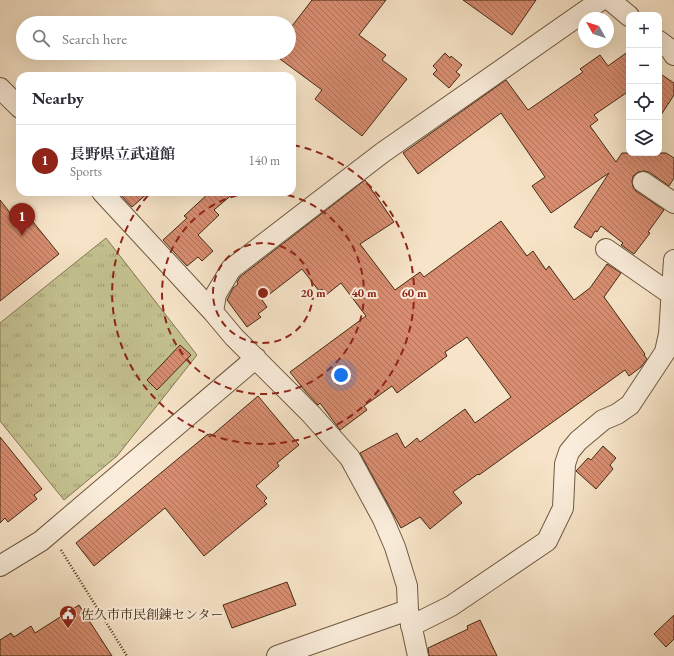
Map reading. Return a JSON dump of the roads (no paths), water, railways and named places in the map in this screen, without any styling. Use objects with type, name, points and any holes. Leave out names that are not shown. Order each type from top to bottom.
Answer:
[{"type":"street","points":[[214,312],[216,294],[231,269],[382,153],[602,0]]},
{"type":"street","points":[[610,0],[626,13]]},
{"type":"street","points":[[662,43],[671,50],[674,55]]},
{"type":"street","points":[[0,88],[16,104]]},
{"type":"street","points":[[643,182],[674,202]]},
{"type":"street","points":[[106,196],[214,312],[234,337],[311,414],[350,458],[383,519],[395,547],[407,586],[409,618],[418,656]]},
{"type":"street","points":[[606,249],[672,295]]},
{"type":"street","points":[[277,656],[451,606],[547,541],[563,508],[565,464],[569,452],[578,441],[603,420],[617,414],[630,405],[665,352],[669,334],[674,260]]},
{"type":"street","points":[[0,566],[41,541],[256,358]]},
{"type":"place","name":"長野県立武道館","points":[[22,236]]},
{"type":"place","name":"佐久市市民創錬センター","points":[[68,629]]}]
